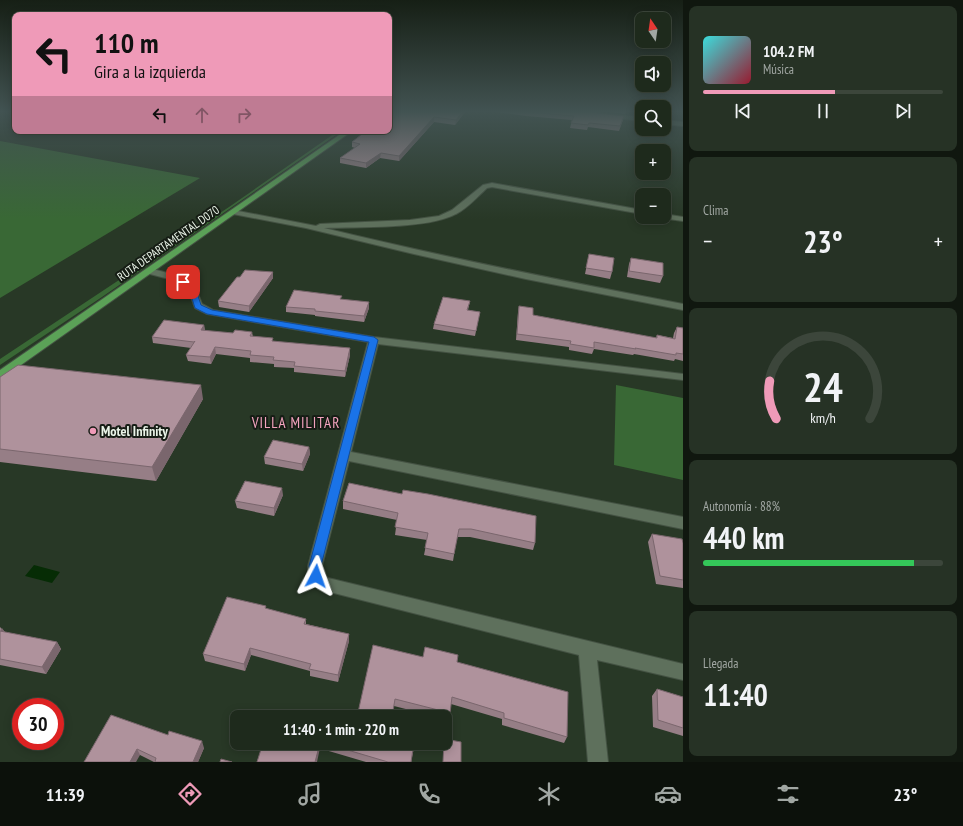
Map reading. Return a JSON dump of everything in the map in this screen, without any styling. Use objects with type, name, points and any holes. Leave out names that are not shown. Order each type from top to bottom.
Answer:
[{"type":"main road","name":"RUTA DEPARTAMENTAL D070","points":[[0,375],[325,148]]},
{"type":"street","points":[[306,226],[387,224],[434,219],[455,212],[485,186],[492,185],[635,211]]},
{"type":"street","points":[[233,212],[306,226],[518,275],[683,307]]},
{"type":"street","points":[[671,217],[683,219]]},
{"type":"street","points":[[149,271],[165,273],[192,288],[198,306],[210,312],[374,340],[683,377]]},
{"type":"street","points":[[374,340],[315,566],[316,576],[323,584],[683,672]]},
{"type":"street","points":[[344,455],[683,523]]},
{"type":"street","points":[[587,649],[598,762]]},
{"type":"shaded area","points":[[0,148],[35,148],[200,178],[0,298]]},
{"type":"shaded area","points":[[314,148],[318,148],[102,297],[0,365],[0,359],[229,207]]},
{"type":"shaded area","points":[[616,385],[683,398],[683,480],[614,465]]},
{"type":"shaded area","points":[[34,565],[60,572],[52,583],[25,576]]},
{"type":"building","points":[[355,148],[407,148],[399,156],[381,153],[366,163],[340,158]]},
{"type":"building","points":[[589,254],[614,258],[612,272],[586,268]]},
{"type":"building","points":[[631,258],[663,263],[663,276],[629,271]]},
{"type":"building","points":[[245,270],[273,272],[249,306],[218,301],[237,277],[240,277]]},
{"type":"building","points":[[294,290],[342,296],[340,299],[369,302],[364,316],[315,311],[315,309],[286,307]]},
{"type":"building","points":[[443,297],[470,301],[467,310],[480,312],[476,331],[434,324]]},
{"type":"building","points":[[519,306],[533,308],[533,315],[657,338],[657,335],[675,339],[677,327],[683,328],[683,354],[676,353],[676,355],[594,342],[594,348],[570,344],[571,341],[517,334]]},
{"type":"building","points":[[164,320],[204,325],[201,330],[233,333],[235,330],[252,332],[250,336],[273,338],[272,341],[350,348],[345,371],[294,366],[295,362],[273,360],[274,357],[250,355],[251,351],[215,347],[210,357],[186,355],[195,341],[152,337]]},
{"type":"building","name":"Motel Infinity","points":[[18,365],[201,385],[152,467],[0,449],[0,377]]},
{"type":"building","points":[[273,440],[309,447],[302,464],[264,457]]},
{"type":"building","points":[[245,481],[282,488],[274,508],[235,501]]},
{"type":"building","points":[[349,483],[402,494],[403,490],[428,494],[536,516],[535,543],[471,529],[459,529],[454,554],[425,548],[428,533],[395,527],[398,513],[343,501]]},
{"type":"building","points":[[652,534],[682,539],[683,580],[660,576]]},
{"type":"building","points":[[227,597],[266,606],[265,608],[306,619],[304,624],[349,634],[338,675],[309,669],[311,664],[250,648],[244,664],[203,654]]},
{"type":"building","points":[[0,631],[57,642],[42,667],[0,659]]},
{"type":"building","points":[[373,645],[423,657],[425,647],[458,655],[457,662],[568,692],[567,737],[504,718],[504,713],[452,697],[450,710],[438,710],[395,699],[393,710],[359,710]]},
{"type":"building","points":[[657,689],[683,697],[683,728],[658,720]]},
{"type":"building","points":[[111,715],[168,735],[169,731],[202,741],[193,762],[155,762],[156,758],[137,749],[130,762],[84,762]]},
{"type":"building","points":[[452,740],[461,742],[461,762],[443,762],[444,750],[452,750]]},
{"type":"building","points":[[261,750],[318,750],[315,762],[257,762]]},
{"type":"building","points":[[348,750],[413,750],[411,762],[388,762]]},
{"type":"building","points":[[221,759],[232,762],[220,762]]},
{"type":"place","name":"Motel Infinity","points":[[93,431]]},
{"type":"district","name":"VILLA MILITAR","points":[[296,422]]},
{"type":"route","points":[[183,282],[192,288],[195,302],[198,306],[210,312],[374,340],[315,566],[316,576]]}]
